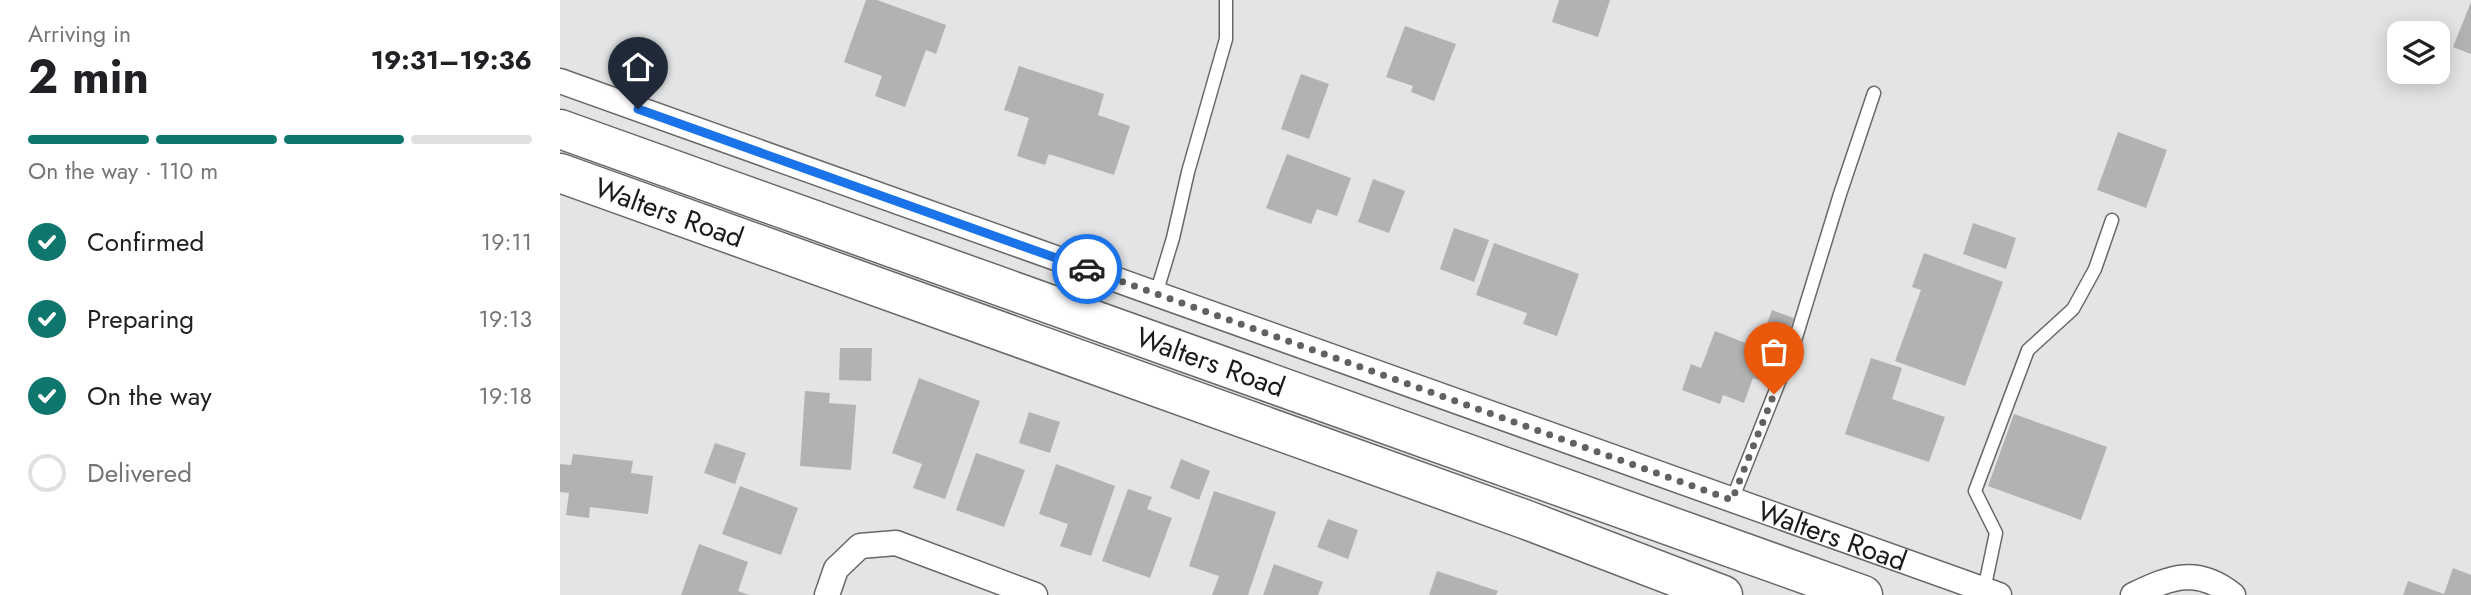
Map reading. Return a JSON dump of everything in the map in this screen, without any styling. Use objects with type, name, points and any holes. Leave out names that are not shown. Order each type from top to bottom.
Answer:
[{"type":"main road","name":"Walters Road","points":[[560,129],[1863,595]]},
{"type":"main road","name":"Walters Road","points":[[560,173],[1524,519],[1723,595]]},
{"type":"street","name":"Walters Road","points":[[560,81],[1992,592]]},
{"type":"street","points":[[827,595],[836,569],[860,546],[897,543],[1035,595]]},
{"type":"street","points":[[2133,595],[2165,581],[2187,576],[2204,578],[2222,586],[2233,595]]},
{"type":"lane","points":[[1156,294],[1174,238],[1188,172],[1226,38],[1226,0]]},
{"type":"lane","points":[[1732,500],[1793,347],[1874,93]]},
{"type":"lane","points":[[1992,592],[1996,533],[1975,491],[2028,350],[2073,309],[2095,269],[2112,220]]},
{"type":"building","points":[[866,0],[877,0],[946,25],[936,54],[926,50],[905,107],[875,96],[882,76],[844,62]]},
{"type":"building","points":[[1559,0],[1610,0],[1598,37],[1552,22]]},
{"type":"building","points":[[2471,2],[2471,54],[2453,47]]},
{"type":"building","points":[[1405,26],[1456,44],[1434,101],[1411,92],[1413,86],[1386,77]]},
{"type":"building","points":[[1019,66],[1104,94],[1098,115],[1130,126],[1114,175],[1049,154],[1045,165],[1017,156],[1029,118],[1004,110]]},
{"type":"building","points":[[1301,74],[1329,84],[1309,139],[1281,129]]},
{"type":"building","points":[[2118,132],[2167,150],[2146,208],[2097,190]]},
{"type":"building","points":[[1287,154],[1351,178],[1337,216],[1317,209],[1311,224],[1266,208]]},
{"type":"building","points":[[1373,179],[1405,191],[1389,233],[1358,222]]},
{"type":"building","points":[[1973,223],[2016,238],[2006,269],[1963,254]]},
{"type":"building","points":[[1454,228],[1489,240],[1474,282],[1440,269]]},
{"type":"building","points":[[1494,243],[1579,274],[1557,336],[1523,324],[1527,313],[1476,295]]},
{"type":"building","points":[[1924,253],[2003,282],[1965,386],[1895,361],[1921,290],[1912,287]]},
{"type":"building","points":[[1772,310],[1794,318],[1769,384],[1753,378],[1744,403],[1723,395],[1720,404],[1682,390],[1691,364],[1701,368],[1715,331],[1758,348]]},
{"type":"building","points":[[840,348],[872,348],[871,381],[839,380]]},
{"type":"building","points":[[1871,358],[1902,368],[1892,399],[1945,417],[1929,462],[1845,434]]},
{"type":"building","points":[[919,378],[980,401],[945,499],[913,488],[922,464],[892,453]]},
{"type":"building","points":[[805,391],[830,393],[829,403],[856,405],[851,470],[800,466]]},
{"type":"building","points":[[1029,412],[1060,422],[1050,453],[1019,443]]},
{"type":"building","points":[[2014,414],[2107,447],[2081,520],[1988,486]]},
{"type":"building","points":[[715,443],[746,453],[735,484],[704,473]]},
{"type":"building","points":[[976,453],[1025,470],[1004,527],[956,510]]},
{"type":"building","points":[[573,454],[633,461],[631,473],[653,476],[648,514],[590,507],[589,518],[566,515],[569,493],[560,492],[560,464],[571,465]]},
{"type":"building","points":[[1181,459],[1210,471],[1199,500],[1170,488]]},
{"type":"building","points":[[1056,464],[1115,486],[1091,556],[1060,546],[1068,524],[1039,514]]},
{"type":"building","points":[[740,486],[798,508],[781,555],[722,534]]},
{"type":"building","points":[[1128,489],[1152,497],[1147,509],[1172,518],[1150,578],[1102,561]]},
{"type":"building","points":[[1214,491],[1276,512],[1248,595],[1212,595],[1219,576],[1189,566]]},
{"type":"building","points":[[1328,519],[1358,530],[1348,559],[1317,547]]},
{"type":"building","points":[[699,544],[748,562],[738,591],[749,595],[681,595]]},
{"type":"building","points":[[1274,564],[1323,582],[1318,595],[1263,595]]},
{"type":"building","points":[[2453,568],[2471,575],[2471,595],[2403,595],[2408,581],[2444,594]]},
{"type":"building","points":[[1437,571],[1498,591],[1496,595],[1429,595]]},
{"type":"way so far","points":[[1087,269],[1732,500],[1774,394]]},
{"type":"route","points":[[638,109],[1087,269]]}]
